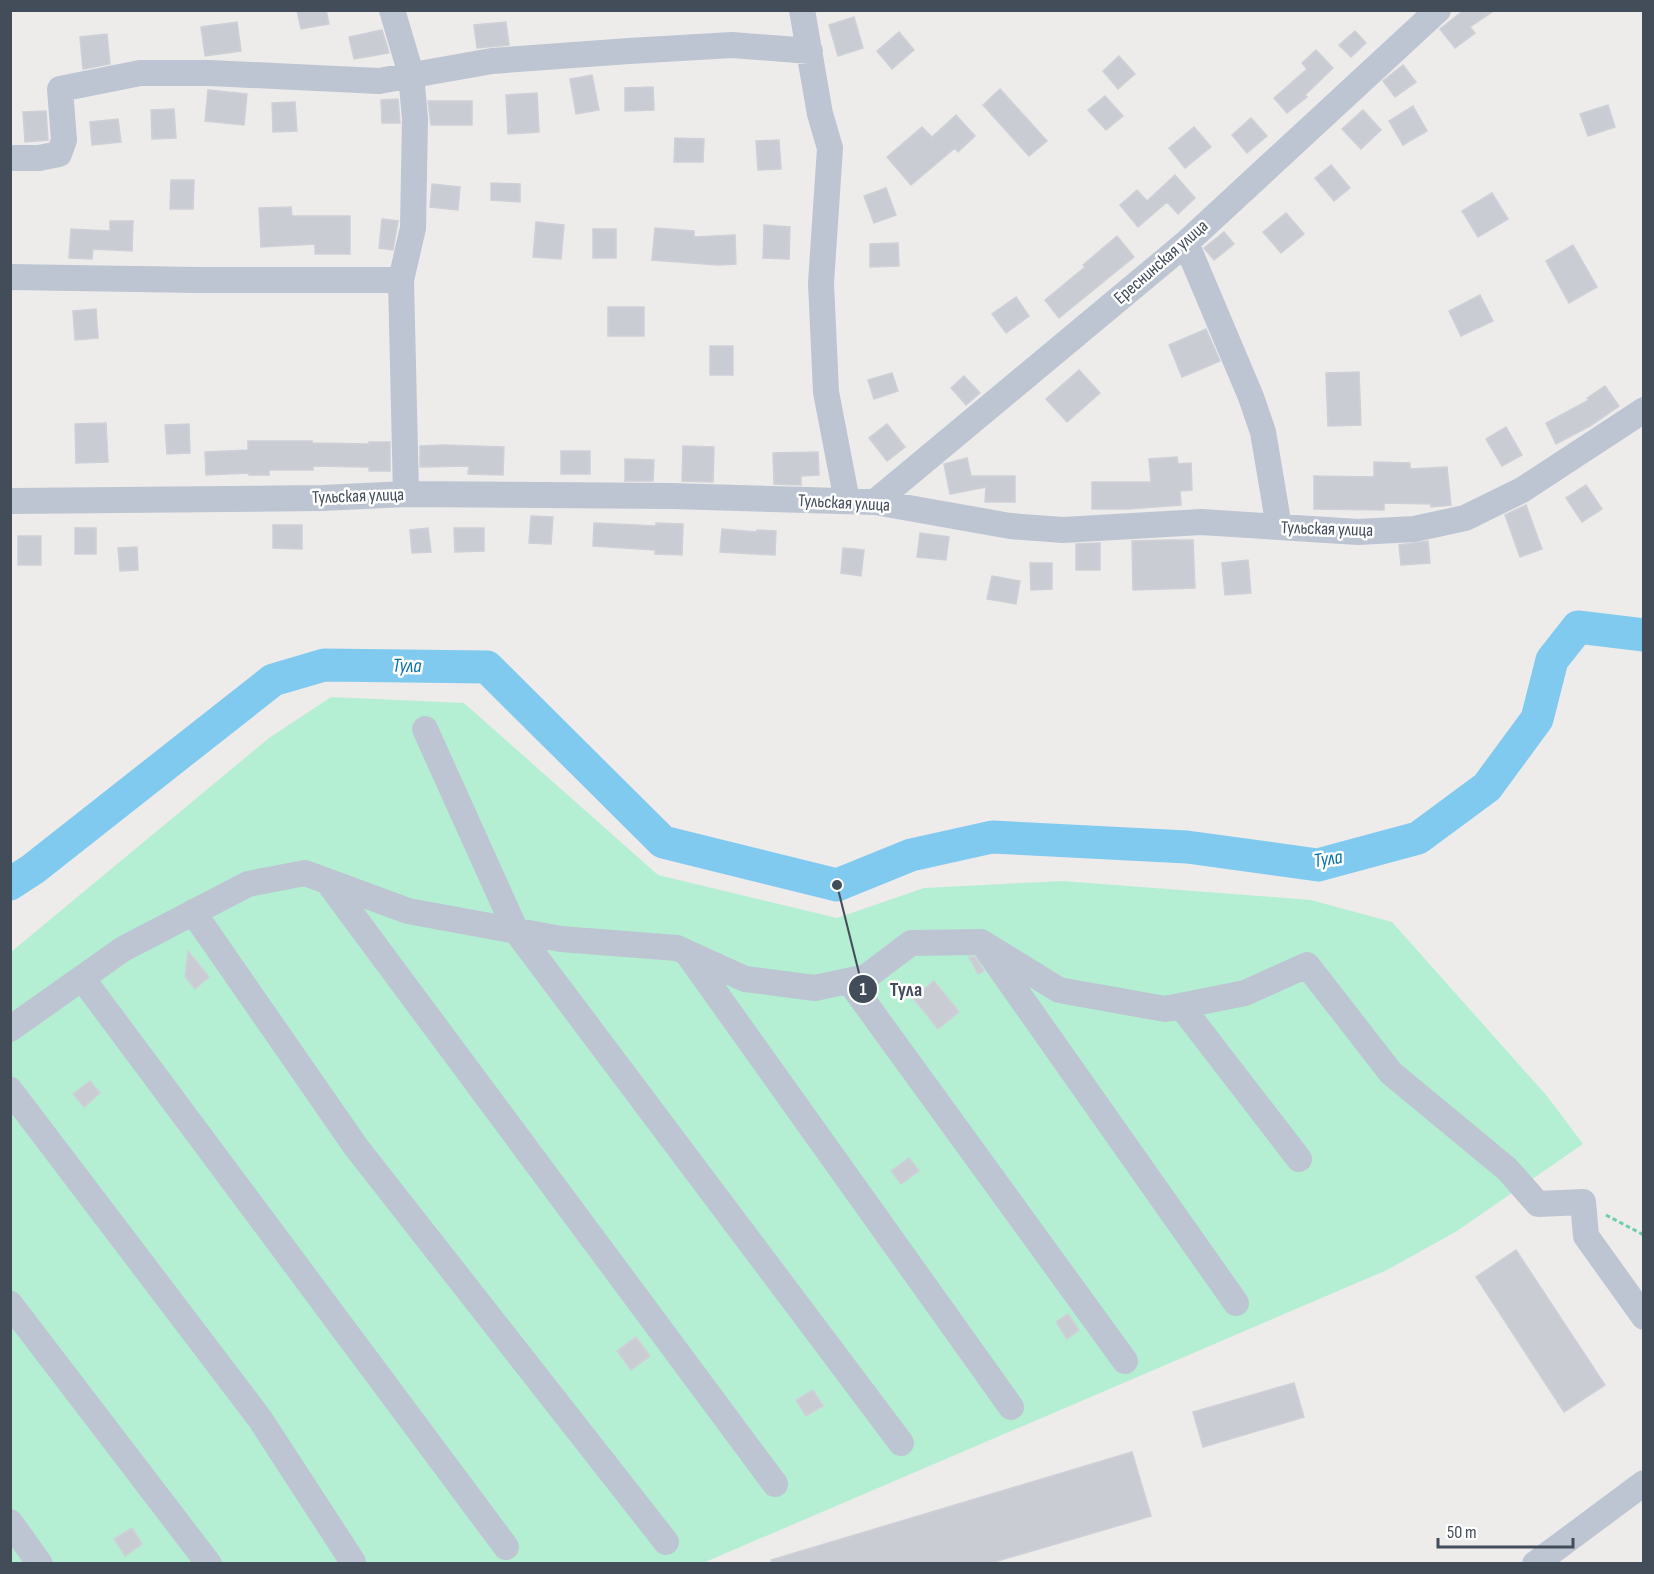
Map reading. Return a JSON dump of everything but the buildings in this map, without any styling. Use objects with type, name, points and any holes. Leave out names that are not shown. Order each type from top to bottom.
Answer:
[{"type":"street","points":[[392,10],[411,74],[415,169],[413,228],[401,279],[406,494]]},
{"type":"street","points":[[802,10],[820,114],[830,148],[826,183],[822,294],[826,392],[847,501]]},
{"type":"street","name":"Ереснинская улица","points":[[875,502],[1186,243],[1438,10]]},
{"type":"street","points":[[10,158],[39,158],[59,154],[64,140],[60,89],[140,73],[220,73],[379,81],[492,61],[629,51],[732,45],[810,51]]},
{"type":"street","points":[[1186,243],[1251,397],[1263,432],[1279,527]]},
{"type":"street","points":[[10,277],[198,280],[401,279]]},
{"type":"street","name":"Тульская улица","points":[[10,501],[322,498],[406,494],[671,496],[875,502],[1010,526],[1063,530],[1201,522],[1358,532],[1414,529],[1465,518],[1522,490],[1644,410]]},
{"type":"street","points":[[425,729],[516,931],[901,1443]]},
{"type":"street","points":[[10,1029],[123,949],[248,884],[305,873],[408,912],[561,939],[677,948],[745,979],[815,988],[866,977],[911,943],[981,942],[1059,990],[1165,1009],[1245,993],[1307,965],[1391,1072],[1507,1169],[1538,1204],[1583,1202],[1586,1236],[1644,1317]]},
{"type":"street","points":[[327,881],[775,1484]]},
{"type":"street","points":[[193,912],[356,1147],[666,1542]]},
{"type":"street","points":[[981,942],[1236,1304]]},
{"type":"street","points":[[686,952],[1011,1407]]},
{"type":"street","points":[[82,978],[506,1547]]},
{"type":"street","points":[[849,981],[1125,1361]]},
{"type":"street","points":[[1181,1006],[1299,1159]]},
{"type":"street","points":[[10,1090],[260,1419],[353,1562]]},
{"type":"street","points":[[10,1304],[209,1563]]},
{"type":"street","points":[[1535,1563],[1644,1483]]},
{"type":"street","points":[[10,1522],[40,1563]]},
{"type":"path","points":[[1583,1202],[1644,1235]]},
{"type":"green space","points":[[331,697],[464,703],[658,875],[837,918],[924,888],[1063,881],[1311,900],[1392,922],[1547,1096],[1583,1144],[1457,1231],[1387,1270],[703,1563],[11,1564],[11,952],[269,738]]},
{"type":"waterway","name":"Тула","points":[[10,884],[33,869],[273,680],[324,665],[487,667],[663,842],[837,885],[911,855],[992,837],[1187,847],[1318,865],[1418,838],[1487,787],[1537,719],[1552,660],[1578,627],[1644,635]]},
{"type":"place","name":"Тула","points":[[837,885]]}]
